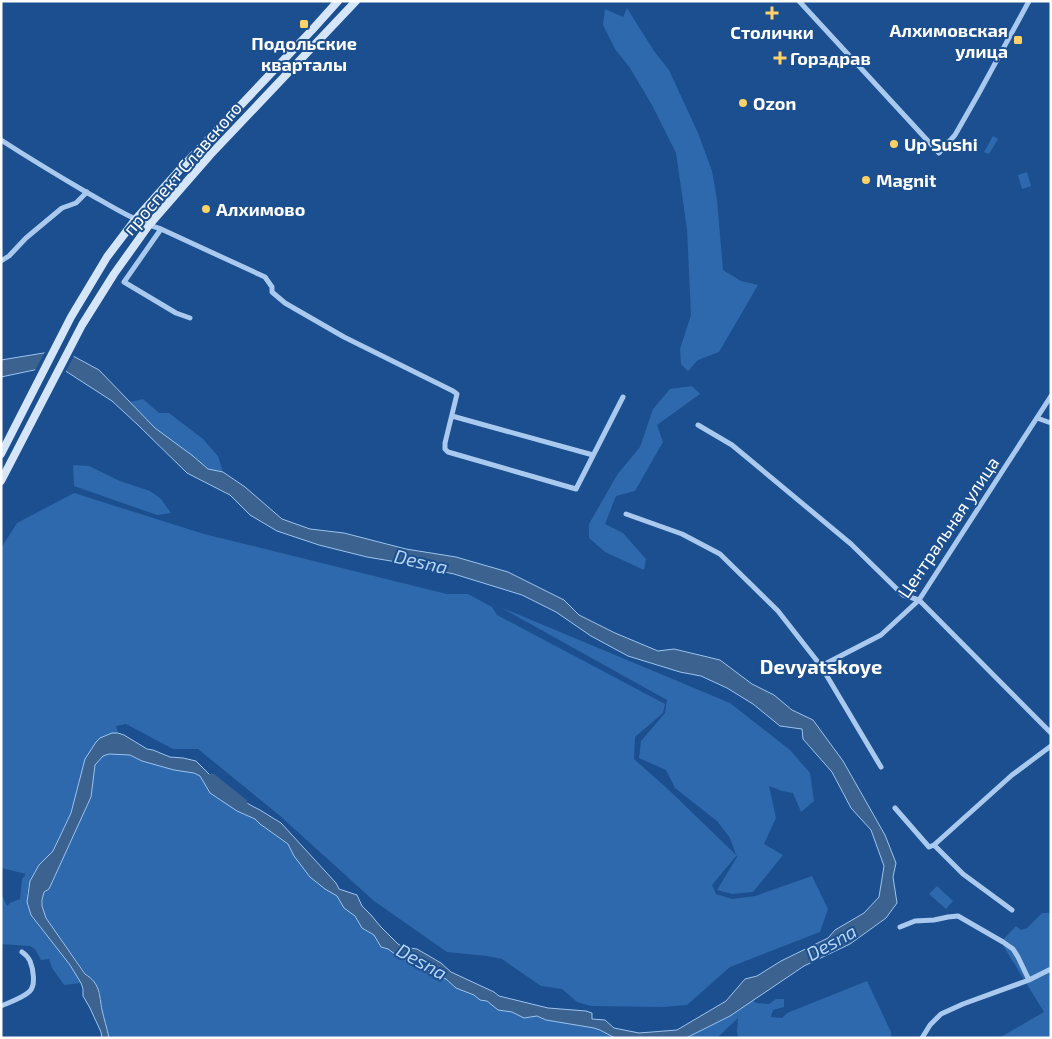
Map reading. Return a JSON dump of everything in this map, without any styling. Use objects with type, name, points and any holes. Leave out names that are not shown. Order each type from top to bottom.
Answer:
[{"type":"main road","name":"проспект Славского","points":[[2,452],[71,317],[107,257],[135,220],[184,165],[338,1]]},
{"type":"main road","name":"проспект Славского","points":[[1,481],[82,325],[148,225],[210,155],[356,1]]},
{"type":"street","points":[[799,1],[939,153],[955,136],[1027,2]]},
{"type":"street","points":[[1,140],[36,163],[135,220],[162,229],[265,277],[272,287],[272,292],[285,303],[344,337],[453,391],[457,394],[445,443],[445,449],[448,452],[576,489],[623,397]]},
{"type":"street","points":[[1,261],[62,208],[76,203],[87,192]]},
{"type":"street","points":[[162,229],[124,282],[176,313],[190,318]]},
{"type":"street","name":"Центральная улица","points":[[821,666],[881,635],[919,600],[1051,396]]},
{"type":"street","points":[[452,416],[593,455]]},
{"type":"street","points":[[1037,418],[1051,423]]},
{"type":"street","points":[[698,425],[732,445],[851,544],[903,595],[919,600],[1051,733]]},
{"type":"street","points":[[626,514],[682,534],[720,554],[778,611],[821,666],[881,767]]},
{"type":"street","points":[[895,808],[929,846],[934,845],[1012,775],[1051,746]]},
{"type":"street","points":[[934,845],[963,874],[1012,910]]},
{"type":"street","points":[[900,927],[915,921],[958,916],[1012,948],[1029,980]]},
{"type":"street","points":[[1,1006],[24,996],[32,988],[34,973],[30,959],[22,952]]},
{"type":"street","points":[[922,1038],[930,1025],[941,1014],[1029,980],[1051,969]]},
{"type":"shaded area","points":[[627,8],[654,51],[669,70],[698,133],[712,171],[717,200],[723,270],[741,281],[758,285],[719,352],[698,360],[688,371],[681,364],[680,349],[691,315],[687,229],[676,153],[652,105],[630,68],[615,49],[603,25],[605,9],[623,17]]},
{"type":"shaded area","points":[[993,136],[998,139],[989,154],[984,152]]},
{"type":"shaded area","points":[[1027,172],[1031,186],[1022,189],[1018,175]]},
{"type":"shaded area","points":[[692,386],[700,394],[657,425],[663,442],[635,491],[616,496],[605,524],[623,533],[646,559],[644,570],[605,552],[589,538],[589,524],[617,475],[640,447],[653,409],[670,389]]},
{"type":"shaded area","points":[[143,399],[159,413],[169,413],[203,439],[218,456],[223,472],[208,469],[155,428],[130,402]]},
{"type":"shaded area","points":[[73,465],[89,466],[120,481],[150,491],[161,499],[171,513],[157,515],[74,486]]},
{"type":"shaded area","points":[[74,493],[204,534],[447,594],[468,594],[492,607],[497,615],[665,704],[663,713],[635,737],[634,759],[736,855],[730,838],[717,821],[675,788],[666,770],[639,758],[641,741],[665,713],[667,700],[500,607],[730,703],[790,750],[810,773],[814,801],[801,812],[793,793],[769,786],[776,818],[764,844],[783,855],[753,892],[732,894],[717,890],[737,855],[712,885],[716,894],[732,899],[755,896],[812,876],[828,909],[820,932],[730,967],[687,1005],[663,1007],[591,1006],[577,1002],[562,989],[541,986],[502,959],[447,952],[374,901],[279,815],[198,749],[173,749],[126,724],[116,726],[118,733],[101,738],[96,742],[78,787],[71,813],[53,851],[39,865],[30,881],[27,894],[81,983],[64,985],[52,968],[49,959],[41,960],[35,949],[30,946],[1,944],[1,893],[7,906],[20,899],[22,879],[26,874],[1,868],[1,548],[17,523]]},
{"type":"shaded area","points":[[109,754],[130,755],[142,761],[200,776],[210,793],[237,811],[255,819],[288,844],[294,856],[325,889],[337,896],[344,908],[355,916],[362,928],[374,935],[381,947],[446,979],[456,988],[474,995],[480,1000],[487,1001],[498,1010],[512,1012],[524,1018],[537,1016],[546,1020],[594,1028],[615,1038],[109,1038],[101,1006],[100,993],[46,918],[42,906],[44,892],[49,889],[91,797],[95,765],[103,756]]},
{"type":"shaded area","points":[[937,886],[953,901],[946,909],[929,894]]},
{"type":"shaded area","points":[[1042,913],[1051,913],[1051,1038],[999,1038],[1044,1012],[1001,942],[1016,926],[1021,930],[1027,928]]},
{"type":"shaded area","points":[[867,981],[891,1032],[891,1038],[744,1038],[738,1037],[738,1018],[717,1038],[686,1038],[730,1016],[753,1000],[756,1003],[769,1004],[776,999],[784,999],[784,1007],[773,1010],[771,1017],[782,1018],[787,1013]]},
{"type":"water","points":[[62,350],[99,370],[155,428],[208,469],[223,472],[245,487],[282,519],[310,529],[344,533],[406,549],[456,557],[508,572],[564,600],[579,615],[658,651],[674,649],[720,660],[752,684],[774,695],[792,710],[813,720],[843,761],[885,835],[896,863],[893,877],[897,903],[886,918],[850,944],[804,966],[730,1016],[686,1038],[615,1038],[594,1028],[546,1020],[537,1016],[524,1018],[512,1012],[498,1010],[487,1001],[480,1000],[474,995],[456,988],[446,979],[381,947],[374,935],[362,928],[355,916],[344,908],[337,896],[310,877],[294,856],[288,844],[255,819],[237,811],[210,793],[200,776],[142,761],[130,755],[109,754],[103,756],[95,765],[91,797],[49,889],[44,892],[42,900],[46,918],[85,974],[97,986],[109,1038],[102,1038],[101,1032],[83,996],[81,983],[70,965],[31,915],[27,902],[30,881],[39,865],[53,851],[71,813],[85,759],[100,738],[112,733],[124,735],[147,749],[170,757],[196,761],[224,790],[281,823],[336,883],[339,889],[357,895],[362,906],[403,947],[417,949],[441,963],[451,972],[499,996],[548,1008],[586,1011],[592,1013],[592,1019],[605,1020],[614,1028],[639,1033],[677,1030],[726,1001],[745,979],[757,976],[781,961],[828,938],[835,930],[864,913],[879,897],[884,866],[871,830],[851,808],[832,772],[803,739],[802,729],[780,726],[753,704],[727,688],[701,676],[680,672],[628,656],[591,636],[556,612],[522,595],[454,574],[367,557],[319,545],[277,531],[250,515],[230,495],[187,473],[112,401],[64,370],[39,369],[1,377],[1,360]]},
{"type":"pier","points":[[62,347],[75,354],[65,373],[34,372],[46,350]]},
{"type":"waterway","name":"Desna","points":[[212,778],[243,803]]},
{"type":"place","name":"Столички","points":[[772,13]]},
{"type":"place","name":"Подольские кварталы","points":[[304,24]]},
{"type":"place","name":"Алхимовская улица","points":[[1018,40]]},
{"type":"place","name":"Горздрав","points":[[780,58]]},
{"type":"place","name":"Ozon","points":[[743,103]]},
{"type":"place","name":"Up Sushi","points":[[894,144]]},
{"type":"place","name":"Magnit","points":[[866,180]]},
{"type":"place","name":"Алхимово","points":[[206,209]]},
{"type":"district","name":"Devyatskoye","points":[[821,666]]}]
